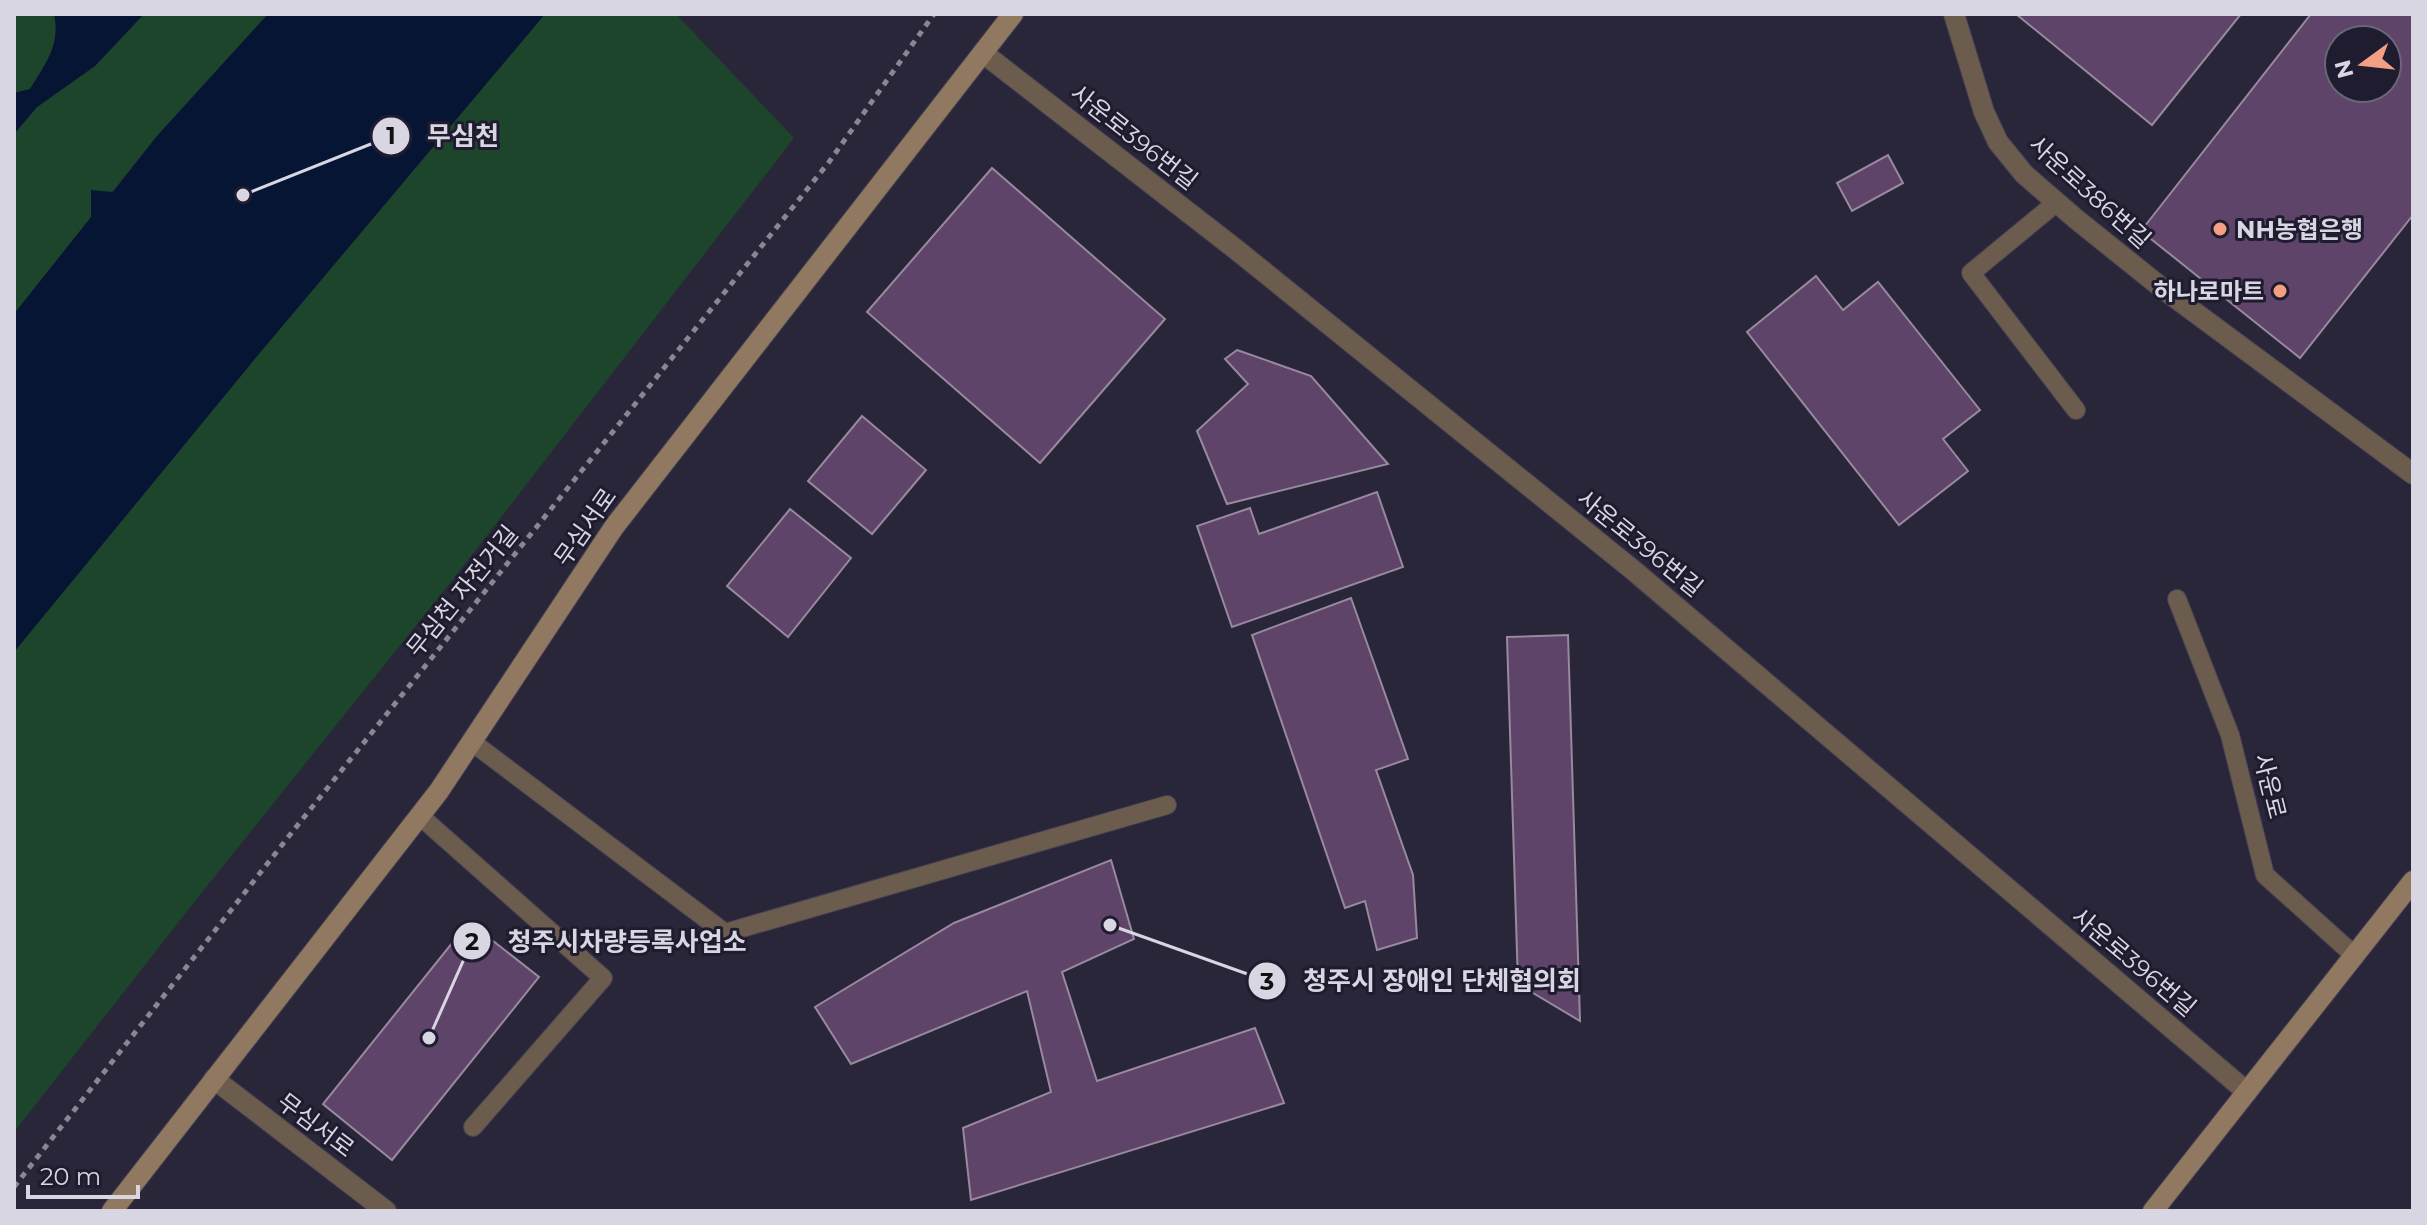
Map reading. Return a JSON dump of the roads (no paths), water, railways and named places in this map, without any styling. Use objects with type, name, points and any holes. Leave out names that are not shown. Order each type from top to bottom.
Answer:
[{"type":"street","name":"무심서로","points":[[112,1211],[420,816],[614,527],[1013,14]]},
{"type":"street","name":"사운로386번길","points":[[1954,14],[1984,112],[1998,142],[2024,174],[2162,288],[2413,474]]},
{"type":"street","name":"사운로396번길","points":[[983,53],[1238,251],[1633,570],[2247,1092]]},
{"type":"street","points":[[2153,1211],[2413,881]]},
{"type":"street","name":"무심서로","points":[[214,1079],[386,1211]]},
{"type":"lane","points":[[2057,202],[1971,273],[2076,410]]},
{"type":"lane","name":"사운로","points":[[2177,599],[2230,735],[2265,875],[2355,956]]},
{"type":"lane","points":[[472,742],[725,933],[1167,805]]},
{"type":"lane","points":[[420,816],[603,978],[473,1127]]},
{"type":"water","points":[[54,14],[144,14],[95,66],[37,107],[14,134],[14,93],[30,89],[46,62],[54,44]]},
{"type":"water","points":[[268,14],[545,14],[258,355],[14,652],[14,314],[91,217],[91,190],[113,192],[157,136]]},
{"type":"place","name":"무심천","points":[[243,195]]},
{"type":"place","name":"NH농협은행","points":[[2220,229]]},
{"type":"place","name":"하나로마트","points":[[2280,291]]},
{"type":"place","name":"청주시 장애인 단체협의회","points":[[1110,925]]},
{"type":"place","name":"청주시차량등록사업소","points":[[429,1038]]}]
